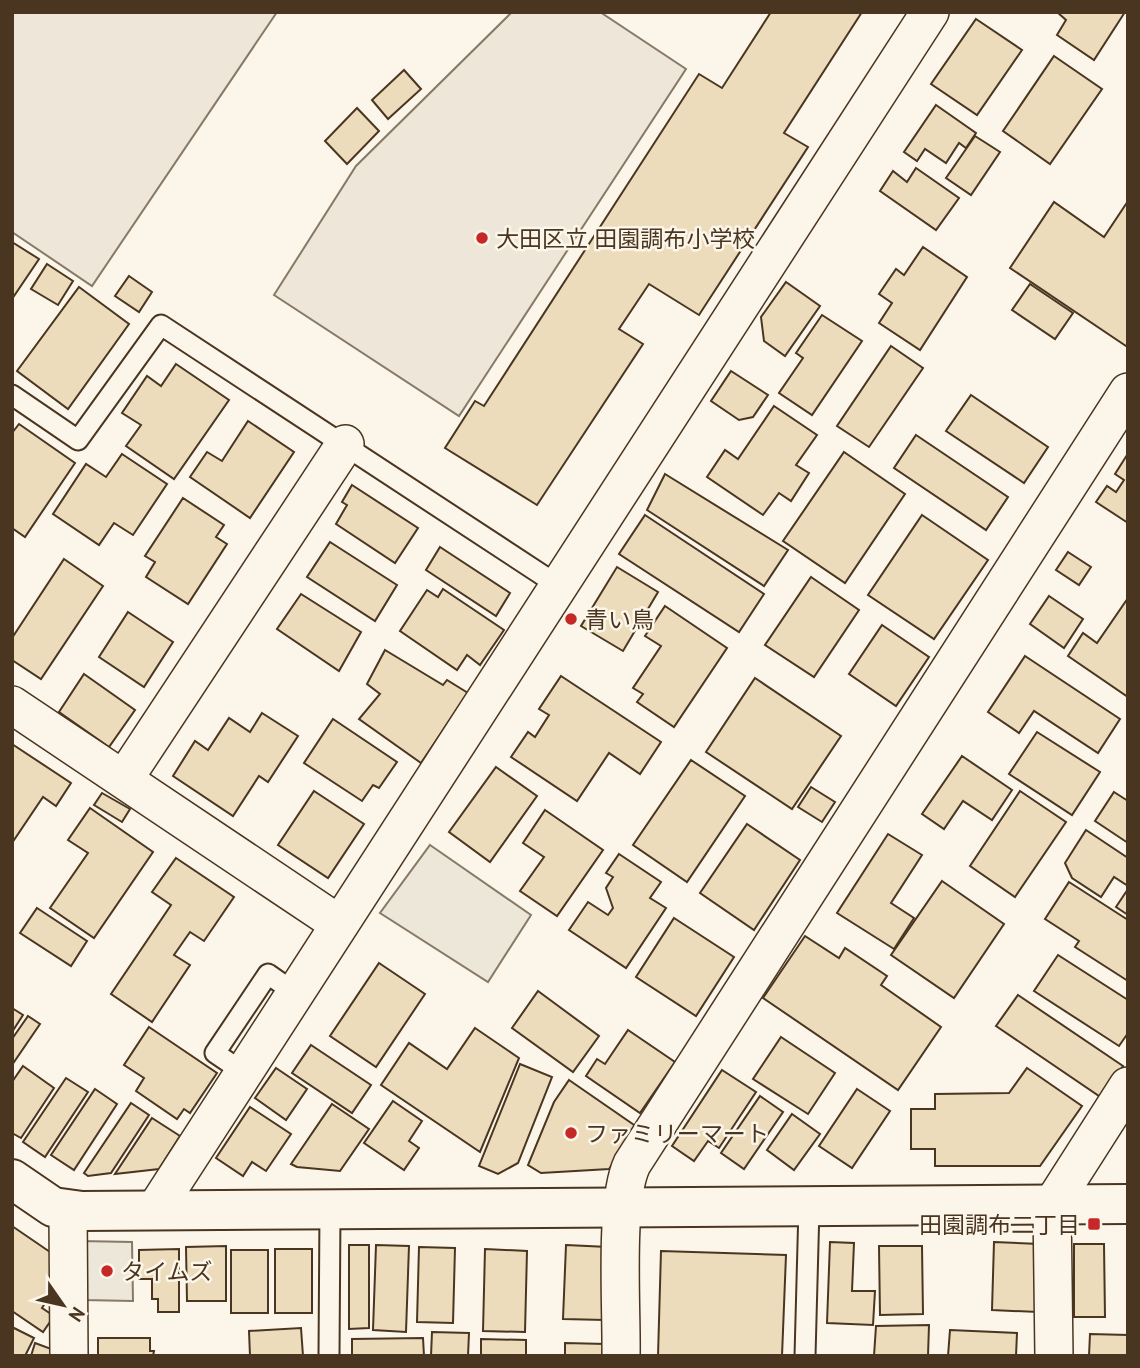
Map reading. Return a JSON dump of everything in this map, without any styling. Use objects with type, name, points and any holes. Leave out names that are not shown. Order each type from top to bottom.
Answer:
[{"type":"street","points":[[155,1210],[930,12]]},
{"type":"street","points":[[621,1356],[622,1208],[626,1176],[632,1164],[1128,392]]},
{"type":"street","points":[[124,779],[345,444]]},
{"type":"street","points":[[12,705],[340,924]]},
{"type":"street","points":[[1054,1356],[1052,1205],[1128,1086]]},
{"type":"street","points":[[12,1180],[40,1201],[68,1211],[1128,1204]]},
{"type":"street","points":[[68,1211],[69,1356]]},
{"type":"lane","points":[[12,395],[78,440],[161,325],[559,586]]},
{"type":"lane","points":[[805,1356],[809,1207]]},
{"type":"lane","points":[[329,1356],[330,1210]]},
{"type":"shaded area","points":[[12,12],[277,12],[92,286],[12,232]]},
{"type":"shaded area","points":[[512,12],[600,12],[686,69],[459,416],[274,295],[356,166]]},
{"type":"shaded area","points":[[430,845],[531,915],[488,982],[380,913]]},
{"type":"shaded area","name":"タイムズ","points":[[80,1241],[132,1242],[133,1301],[83,1300]]},
{"type":"building","points":[[771,12],[862,12],[784,133],[808,147],[699,315],[649,284],[619,329],[643,344],[537,505],[445,448],[475,401],[484,406],[699,74],[722,88]]},
{"type":"building","points":[[1057,12],[1125,12],[1094,60],[1057,35],[1066,20]]},
{"type":"building","points":[[976,19],[1022,50],[977,115],[931,84]]},
{"type":"building","points":[[1054,56],[1102,89],[1050,164],[1003,131]]},
{"type":"building","points":[[404,70],[421,89],[388,119],[372,100]]},
{"type":"building","points":[[936,105],[976,133],[966,148],[959,143],[946,163],[925,149],[917,161],[904,152]]},
{"type":"building","points":[[357,108],[379,131],[347,164],[325,141]]},
{"type":"building","points":[[975,136],[1000,152],[971,195],[946,178]]},
{"type":"building","points":[[916,168],[959,198],[936,230],[880,191],[893,171],[907,182]]},
{"type":"building","points":[[1128,201],[1126,346],[1010,268],[1054,202],[1104,237]]},
{"type":"building","points":[[12,242],[39,259],[12,299]]},
{"type":"building","points":[[923,247],[967,277],[920,350],[879,323],[892,303],[879,294],[896,269],[904,275]]},
{"type":"building","points":[[47,264],[73,281],[58,305],[31,289]]},
{"type":"building","points":[[129,276],[152,292],[139,312],[115,296]]},
{"type":"building","points":[[786,282],[820,306],[785,356],[764,341],[761,317]]},
{"type":"building","points":[[1030,284],[1073,313],[1055,339],[1012,310]]},
{"type":"building","points":[[79,287],[129,324],[68,409],[17,371]]},
{"type":"building","points":[[822,315],[862,341],[812,415],[779,393],[803,358],[796,353]]},
{"type":"building","points":[[891,346],[923,368],[869,447],[837,426]]},
{"type":"building","points":[[176,364],[229,400],[174,479],[126,446],[141,425],[122,413],[147,376],[161,386]]},
{"type":"building","points":[[731,371],[768,395],[753,417],[739,420],[711,401]]},
{"type":"building","points":[[971,395],[1048,447],[1024,483],[946,431]]},
{"type":"building","points":[[774,406],[817,435],[796,465],[809,473],[791,501],[779,493],[763,515],[707,477],[725,450],[738,459]]},
{"type":"building","points":[[248,421],[294,452],[250,518],[190,477],[207,452],[222,461]]},
{"type":"building","points":[[19,424],[75,463],[25,537],[12,528],[12,433]]},
{"type":"building","points":[[916,435],[1008,497],[986,530],[894,468]]},
{"type":"building","points":[[844,452],[905,494],[845,583],[783,541]]},
{"type":"building","points":[[122,454],[167,484],[133,535],[114,523],[99,545],[53,514],[86,464],[106,477]]},
{"type":"building","points":[[1127,455],[1128,523],[1096,502],[1107,486],[1116,492],[1124,480],[1115,474]]},
{"type":"building","points":[[665,474],[788,550],[764,586],[647,510]]},
{"type":"building","points":[[352,485],[418,528],[395,563],[336,524],[347,505],[342,502]]},
{"type":"building","points":[[183,498],[224,525],[216,537],[227,544],[188,604],[146,577],[155,562],[145,556]]},
{"type":"building","points":[[645,515],[764,594],[739,632],[619,554]]},
{"type":"building","points":[[922,515],[988,560],[934,639],[868,595]]},
{"type":"building","points":[[330,542],[397,585],[375,621],[307,577]]},
{"type":"building","points":[[440,547],[510,593],[496,616],[426,570]]},
{"type":"building","points":[[1068,552],[1091,567],[1079,585],[1056,570]]},
{"type":"building","points":[[64,559],[103,586],[41,679],[12,660],[12,638]]},
{"type":"building","points":[[617,567],[658,592],[623,651],[581,626]]},
{"type":"building","points":[[811,577],[859,610],[814,677],[765,645]]},
{"type":"building","points":[[443,589],[504,630],[480,665],[467,655],[457,670],[400,631],[427,590],[438,597]]},
{"type":"building","points":[[301,594],[361,632],[339,671],[277,629]]},
{"type":"building","points":[[1049,596],[1083,619],[1064,648],[1030,624]]},
{"type":"building","points":[[1128,598],[1128,697],[1068,656],[1083,633],[1097,643]]},
{"type":"building","points":[[665,606],[727,648],[674,727],[637,702],[643,694],[633,688],[661,646],[645,636]]},
{"type":"building","points":[[128,612],[173,642],[144,687],[99,657]]},
{"type":"building","points":[[882,625],[929,657],[896,706],[849,674]]},
{"type":"building","points":[[385,650],[443,685],[447,680],[468,693],[421,763],[359,719],[380,694],[367,684]]},
{"type":"building","points":[[1025,656],[1120,719],[1098,753],[1034,711],[1019,733],[988,712]]},
{"type":"building","points":[[84,674],[135,710],[109,747],[59,712]]},
{"type":"building","points":[[561,676],[661,742],[640,774],[609,753],[577,801],[511,757],[528,732],[535,737],[549,715],[539,709]]},
{"type":"building","points":[[755,678],[841,736],[792,809],[706,752]]},
{"type":"building","points":[[262,713],[298,736],[268,782],[259,776],[233,816],[173,776],[195,741],[208,750],[229,718],[250,732]]},
{"type":"building","points":[[333,719],[397,762],[379,788],[373,785],[362,801],[304,763]]},
{"type":"building","points":[[1037,732],[1100,772],[1072,815],[1009,774]]},
{"type":"building","points":[[12,744],[71,783],[56,806],[43,797],[12,843]]},
{"type":"building","points":[[962,756],[1012,790],[992,820],[963,801],[944,829],[922,814]]},
{"type":"building","points":[[691,760],[745,796],[687,882],[633,845]]},
{"type":"building","points":[[496,767],[537,796],[490,862],[449,832]]},
{"type":"building","points":[[811,787],[835,802],[822,822],[798,807]]},
{"type":"building","points":[[314,791],[364,824],[328,878],[278,845]]},
{"type":"building","points":[[1020,791],[1066,822],[1015,897],[970,866]]},
{"type":"building","points":[[1114,792],[1128,801],[1128,843],[1095,821]]},
{"type":"building","points":[[102,793],[130,809],[122,822],[94,805]]},
{"type":"building","points":[[90,808],[153,852],[94,938],[50,908],[88,853],[68,840]]},
{"type":"building","points":[[545,810],[603,850],[557,916],[520,891],[544,857],[523,843]]},
{"type":"building","points":[[747,824],[800,860],[754,930],[700,893]]},
{"type":"building","points":[[1086,830],[1128,858],[1128,886],[1114,877],[1101,897],[1072,878],[1065,863]]},
{"type":"building","points":[[888,834],[922,855],[891,903],[914,918],[894,949],[837,913]]},
{"type":"building","points":[[619,854],[661,882],[650,898],[666,908],[626,968],[569,930],[588,902],[608,915],[613,908],[606,888],[613,877],[606,873]]},
{"type":"building","points":[[176,858],[234,897],[204,941],[190,932],[174,955],[190,965],[152,1022],[111,994],[171,905],[152,892]]},
{"type":"building","points":[[942,881],[1004,924],[954,998],[891,955]]},
{"type":"building","points":[[1069,882],[1128,920],[1128,981],[1075,947],[1079,941],[1045,919]]},
{"type":"building","points":[[1128,889],[1128,915],[1116,907]]},
{"type":"building","points":[[37,908],[87,941],[71,966],[20,933]]},
{"type":"building","points":[[674,918],[734,957],[696,1016],[636,977]]},
{"type":"building","points":[[805,936],[839,958],[845,948],[887,976],[881,985],[941,1027],[898,1090],[763,998]]},
{"type":"building","points":[[1058,955],[1128,1000],[1128,1033],[1119,1046],[1034,991]]},
{"type":"building","points":[[379,963],[425,994],[376,1067],[330,1036]]},
{"type":"building","points":[[538,991],[599,1036],[573,1072],[512,1028]]},
{"type":"building","points":[[1018,995],[1123,1066],[1102,1098],[996,1026]]},
{"type":"building","points":[[12,1008],[23,1015],[12,1032]]},
{"type":"building","points":[[28,1016],[40,1024],[12,1065],[12,1039]]},
{"type":"building","points":[[149,1027],[217,1073],[190,1113],[184,1109],[177,1119],[136,1091],[144,1078],[124,1065]]},
{"type":"building","points":[[475,1028],[519,1058],[480,1152],[381,1085],[409,1043],[447,1069]]},
{"type":"building","points":[[628,1030],[675,1062],[640,1113],[586,1076],[597,1059],[605,1064]]},
{"type":"building","points":[[781,1037],[835,1073],[808,1114],[753,1079]]},
{"type":"building","points":[[311,1045],[371,1085],[352,1113],[292,1073]]},
{"type":"building","points":[[520,1064],[552,1077],[518,1163],[498,1174],[479,1166]]},
{"type":"building","points":[[23,1066],[54,1088],[21,1138],[12,1133],[12,1082]]},
{"type":"building","points":[[276,1068],[307,1089],[286,1120],[255,1098]]},
{"type":"building","points":[[1027,1068],[1082,1106],[1040,1166],[935,1166],[935,1149],[911,1149],[911,1109],[935,1109],[935,1094],[1009,1093]]},
{"type":"building","points":[[722,1070],[756,1092],[719,1148],[708,1141],[694,1161],[672,1146]]},
{"type":"building","points":[[66,1078],[88,1092],[45,1157],[23,1142]]},
{"type":"building","points":[[569,1080],[637,1127],[609,1169],[541,1173],[528,1165],[554,1102]]},
{"type":"building","points":[[95,1089],[117,1104],[74,1170],[51,1155]]},
{"type":"building","points":[[857,1089],[890,1111],[852,1168],[819,1146]]},
{"type":"building","points":[[760,1096],[783,1112],[744,1169],[721,1153]]},
{"type":"building","points":[[393,1101],[422,1121],[409,1141],[419,1148],[404,1170],[364,1143]]},
{"type":"building","points":[[131,1103],[149,1115],[111,1173],[88,1176],[84,1173]]},
{"type":"building","points":[[332,1104],[369,1129],[340,1171],[297,1167],[291,1164]]},
{"type":"building","points":[[250,1107],[291,1134],[266,1171],[252,1162],[243,1176],[216,1158]]},
{"type":"building","points":[[792,1114],[820,1134],[794,1170],[767,1150]]},
{"type":"building","points":[[152,1118],[180,1136],[159,1169],[115,1174]]},
{"type":"building","points":[[12,1226],[50,1252],[52,1293],[42,1308],[54,1316],[43,1332],[12,1311]]},
{"type":"building","points":[[830,1242],[854,1243],[852,1291],[875,1291],[873,1325],[827,1323]]},
{"type":"building","points":[[994,1242],[1040,1244],[1038,1312],[992,1310]]},
{"type":"building","points":[[1074,1244],[1104,1244],[1105,1317],[1074,1317]]},
{"type":"building","points":[[349,1245],[369,1245],[369,1328],[349,1329]]},
{"type":"building","points":[[376,1245],[409,1246],[406,1332],[373,1330]]},
{"type":"building","points":[[566,1245],[608,1247],[605,1320],[563,1319]]},
{"type":"building","points":[[226,1246],[226,1301],[187,1301],[186,1247]]},
{"type":"building","points":[[879,1246],[922,1246],[923,1314],[880,1315]]},
{"type":"building","points":[[419,1247],[455,1248],[453,1323],[417,1322]]},
{"type":"building","points":[[179,1249],[179,1312],[158,1312],[158,1299],[152,1299],[152,1279],[139,1279],[139,1250]]},
{"type":"building","points":[[275,1249],[312,1249],[312,1313],[275,1313]]},
{"type":"building","points":[[485,1249],[527,1251],[525,1332],[483,1331]]},
{"type":"building","points":[[231,1250],[268,1250],[268,1313],[231,1313]]},
{"type":"building","points":[[661,1251],[786,1255],[782,1356],[658,1356]]},
{"type":"building","points":[[929,1325],[928,1356],[874,1356],[876,1326]]},
{"type":"building","points":[[12,1327],[34,1338],[25,1356],[12,1356]]},
{"type":"building","points":[[301,1328],[303,1356],[250,1356],[249,1331]]},
{"type":"building","points":[[950,1330],[1017,1333],[1016,1356],[948,1356]]},
{"type":"building","points":[[432,1332],[469,1333],[468,1356],[431,1356]]},
{"type":"building","points":[[1090,1334],[1128,1335],[1128,1356],[1089,1356]]},
{"type":"building","points":[[98,1338],[150,1338],[150,1351],[154,1351],[153,1356],[98,1356]]},
{"type":"building","points":[[423,1338],[424,1356],[352,1356],[352,1339]]},
{"type":"building","points":[[481,1339],[526,1340],[526,1356],[481,1356]]},
{"type":"building","points":[[35,1343],[54,1350],[52,1356],[31,1356]]},
{"type":"building","points":[[565,1343],[606,1344],[606,1356],[565,1356]]},
{"type":"place","name":"大田区立 田園調布小学校","points":[[482,238]]},
{"type":"place","name":"青い鳥","points":[[571,619]]},
{"type":"place","name":"ファミリーマート","points":[[571,1133]]},
{"type":"place","name":"田園調布二丁目","points":[[1094,1224]]},
{"type":"place","name":"タイムズ","points":[[107,1271]]}]
